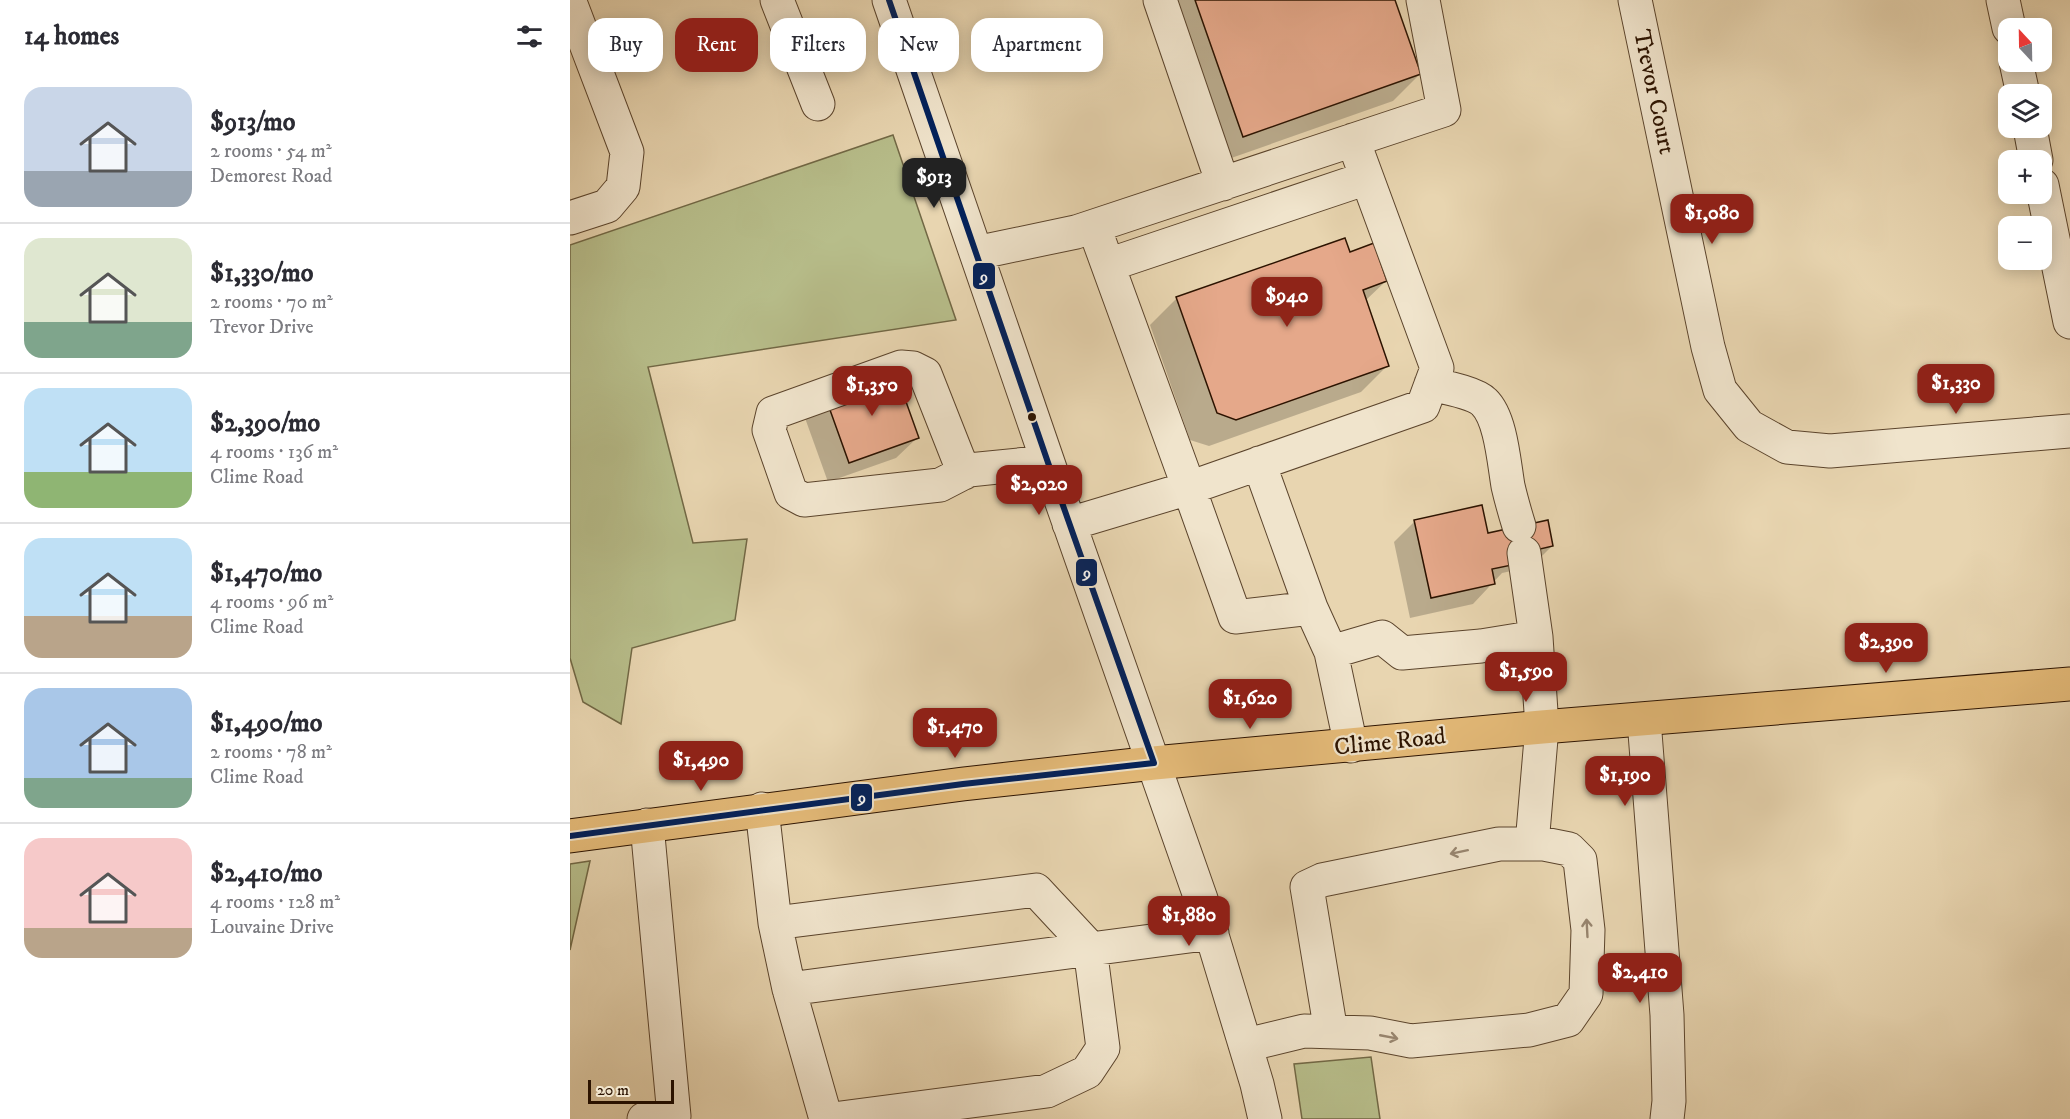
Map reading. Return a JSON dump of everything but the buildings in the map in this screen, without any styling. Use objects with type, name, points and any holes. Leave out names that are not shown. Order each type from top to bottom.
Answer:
[{"type":"main road","name":"Clime Road","points":[[570,836],[762,809],[1154,763],[2070,684]]},
{"type":"street","points":[[777,0],[818,104]]},
{"type":"street","points":[[889,0],[1047,462],[1212,933],[1246,1045],[1265,1119]]},
{"type":"street","points":[[1160,0],[1223,184]]},
{"type":"street","points":[[976,253],[1094,227],[1444,110],[1423,0]]},
{"type":"street","name":"Trevor Court","points":[[1635,0],[1708,347],[1720,390],[1749,426],[1787,447],[1830,451],[2070,431]]},
{"type":"street","points":[[2003,0],[2007,18]]},
{"type":"street","points":[[570,218],[608,206],[623,187],[627,152],[571,9]]},
{"type":"street","points":[[1069,524],[1189,488],[1423,406],[1437,368],[1353,140]]},
{"type":"street","points":[[1108,265],[1367,178]]},
{"type":"street","points":[[2046,204],[2070,322]]},
{"type":"street","points":[[1094,227],[1235,617],[1311,608]]},
{"type":"street","points":[[964,473],[925,374],[913,368],[902,367],[773,413],[768,430],[791,493],[804,500],[940,485],[964,473],[969,470],[1047,462]]},
{"type":"street","points":[[1431,384],[1457,389],[1484,401],[1495,422],[1504,454],[1508,485],[1522,539],[1536,637],[1542,728],[1532,844]]},
{"type":"street","points":[[1259,464],[1311,608],[1331,652],[1351,746]]},
{"type":"street","points":[[1331,652],[1382,637],[1402,653],[1481,646],[1536,637]]},
{"type":"street","points":[[1644,720],[1667,1015],[1669,1101],[1667,1119]]},
{"type":"street","points":[[762,809],[775,923],[789,988],[826,1119]]},
{"type":"street","points":[[644,1119],[674,1116],[647,825]]},
{"type":"street","points":[[1246,1045],[1304,1031],[1331,1032],[1370,1033],[1412,1041],[1529,1030],[1568,1020],[1586,994],[1588,930],[1580,860],[1569,849],[1532,844],[1499,844],[1322,880],[1307,887],[1331,1032]]},
{"type":"street","points":[[775,923],[1036,890],[1090,948],[1103,1048],[1087,1072],[1047,1091],[832,1119]]},
{"type":"street","points":[[789,988],[1212,933]]},
{"type":"green space","points":[[893,135],[956,320],[648,367],[693,543],[747,539],[735,620],[632,648],[621,724],[583,702],[570,658],[570,245]]},
{"type":"green space","points":[[590,861],[570,950],[570,864]]},
{"type":"green space","points":[[1371,1057],[1380,1119],[1302,1119],[1294,1064]]},
{"type":"transit line","name":"9","points":[[889,0],[1154,763]]},
{"type":"transit line","name":"9","points":[[570,836],[963,784],[1154,763]]}]
